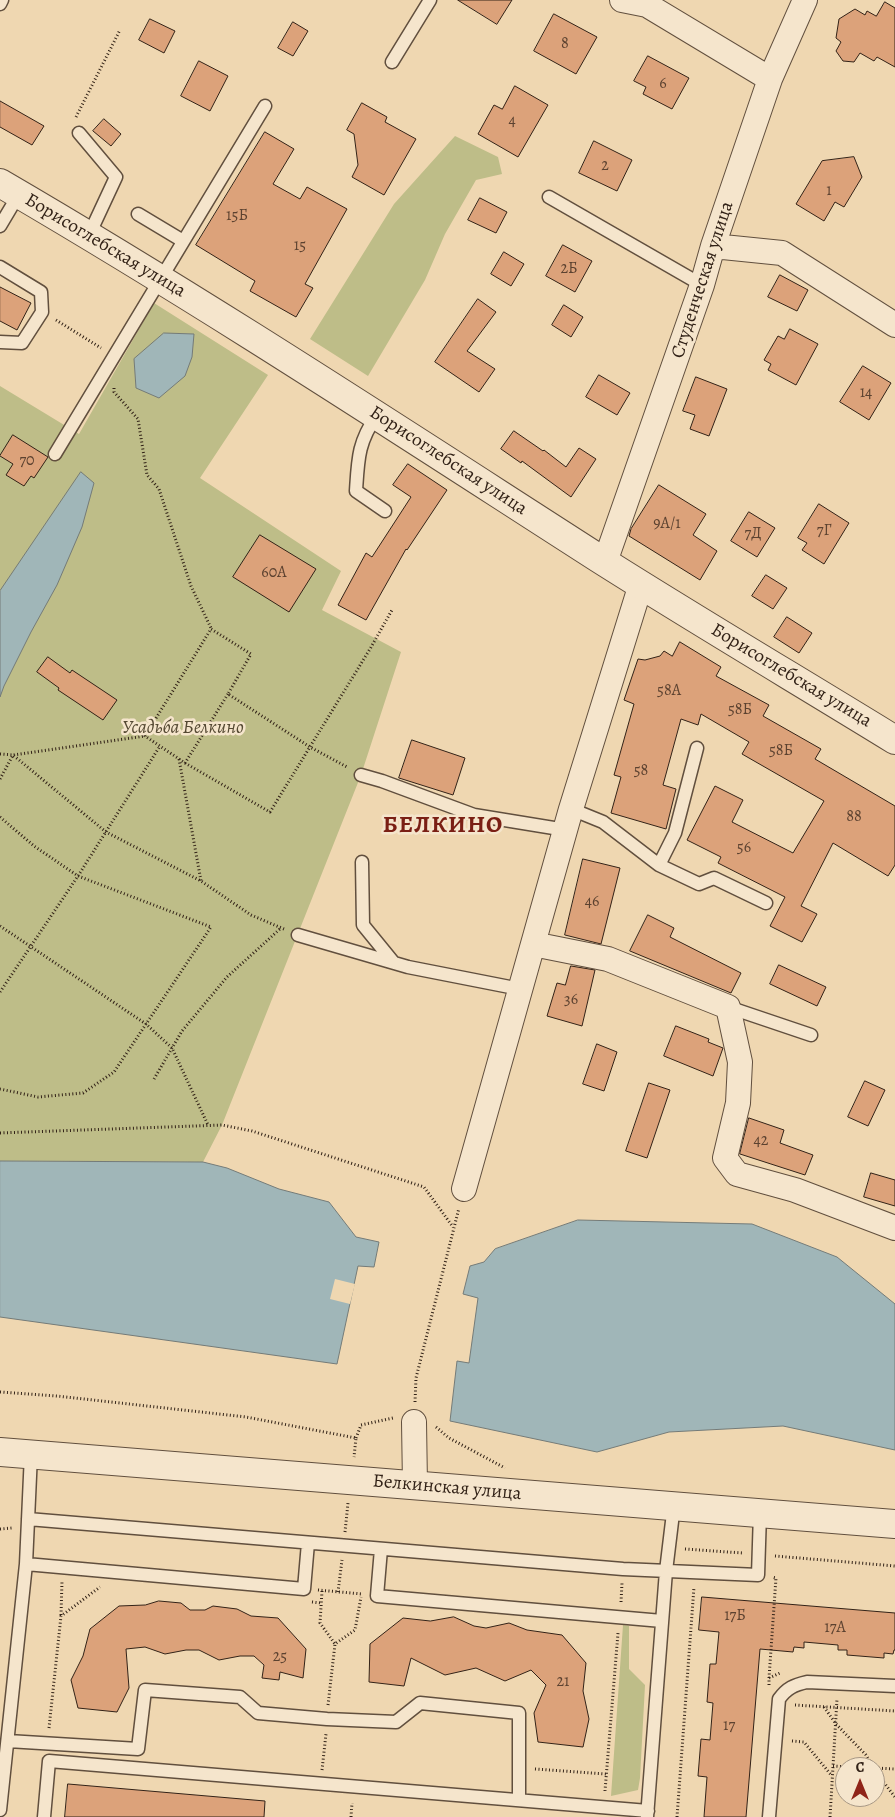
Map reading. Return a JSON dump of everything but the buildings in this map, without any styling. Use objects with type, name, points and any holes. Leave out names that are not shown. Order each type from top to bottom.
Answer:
[{"type":"street","points":[[622,0],[648,5],[770,79]]},
{"type":"street","name":"Студенческая улица","points":[[605,562],[618,530],[702,285],[713,246],[770,79],[805,0]]},
{"type":"street","name":"Борисоглебская улица","points":[[10,188],[160,279],[605,562],[895,740]]},
{"type":"street","points":[[713,246],[782,253],[895,325]]},
{"type":"street","points":[[464,1189],[568,819],[641,584]]},
{"type":"street","points":[[533,944],[608,959],[728,1008],[740,1062],[738,1102],[725,1158],[736,1174],[795,1190],[895,1228]]},
{"type":"street","points":[[415,1485],[421,1419]]},
{"type":"street","name":"Белкинская улица","points":[[0,1452],[895,1524]]},
{"type":"lane","points":[[0,4],[2,0]]},
{"type":"lane","points":[[392,62],[430,0]]},
{"type":"lane","points":[[55,454],[265,106]]},
{"type":"lane","points":[[79,133],[116,177],[89,235]]},
{"type":"lane","points":[[0,226],[10,188]]},
{"type":"lane","points":[[549,197],[702,285]]},
{"type":"lane","points":[[138,214],[183,241]]},
{"type":"lane","points":[[0,267],[41,292],[42,312],[22,343],[0,342]]},
{"type":"lane","points":[[376,415],[367,429],[358,453],[356,491],[385,511]]},
{"type":"lane","points":[[659,865],[675,834],[697,748]]},
{"type":"lane","points":[[360,775],[382,781],[474,815],[603,822],[659,865],[699,884],[714,878],[766,903]]},
{"type":"lane","points":[[362,862],[363,926],[394,963]]},
{"type":"lane","points":[[298,936],[394,963],[520,990]]},
{"type":"lane","points":[[728,1008],[811,1035]]},
{"type":"lane","points":[[0,1810],[26,1564],[31,1454]]},
{"type":"lane","points":[[44,1817],[49,1761],[604,1807],[647,1814],[666,1571],[674,1505]]},
{"type":"lane","points":[[28,1519],[623,1569],[758,1575],[760,1513]]},
{"type":"lane","points":[[26,1564],[304,1589],[308,1543]]},
{"type":"lane","points":[[381,1549],[377,1596],[662,1621]]},
{"type":"lane","points":[[769,1817],[779,1699],[785,1691],[794,1685],[807,1682],[895,1686]]},
{"type":"lane","points":[[8,1741],[138,1749],[145,1690],[240,1697],[258,1713],[327,1719],[396,1722],[420,1703],[519,1713],[520,1800]]},
{"type":"path","points":[[79,133],[76,119],[120,30]]},
{"type":"path","points":[[42,312],[113,356]]},
{"type":"path","points":[[114,392],[138,419],[147,475],[159,489],[191,586],[211,629],[251,654],[185,763]]},
{"type":"path","points":[[0,754],[13,755],[145,736],[185,763],[270,812],[392,610]]},
{"type":"path","points":[[145,736],[211,629]]},
{"type":"path","points":[[228,694],[310,747],[360,775]]},
{"type":"path","points":[[0,992],[78,876],[160,746]]},
{"type":"path","points":[[0,779],[13,755]]},
{"type":"path","points":[[13,755],[106,832],[201,881],[251,915],[298,936]]},
{"type":"path","points":[[179,759],[201,881]]},
{"type":"path","points":[[0,817],[34,846],[78,876],[212,927],[114,1072],[83,1093],[38,1097],[0,1089]]},
{"type":"path","points":[[0,926],[146,1024],[172,1048],[208,1126]]},
{"type":"path","points":[[154,1079],[182,1031],[227,977],[281,928]]},
{"type":"path","points":[[0,1133],[222,1125],[252,1131],[424,1186],[453,1226],[416,1378],[421,1419]]},
{"type":"path","points":[[0,1392],[57,1396],[246,1417],[356,1438]]},
{"type":"path","points":[[338,1592],[356,1438],[361,1425],[388,1420],[421,1419],[449,1438],[506,1469]]},
{"type":"path","points":[[669,1547],[895,1566]]},
{"type":"path","points":[[48,1743],[61,1616],[63,1568]]},
{"type":"path","points":[[604,1807],[623,1569]]},
{"type":"path","points":[[677,1817],[696,1571]]},
{"type":"path","points":[[61,1616],[120,1573]]},
{"type":"path","points":[[758,1575],[776,1578],[768,1703],[895,1711]]},
{"type":"path","points":[[304,1589],[377,1596]]},
{"type":"path","points":[[322,1591],[320,1623],[335,1644],[327,1719]]},
{"type":"path","points":[[335,1644],[355,1630],[361,1594]]},
{"type":"path","points":[[769,1678],[782,1672]]},
{"type":"path","points":[[830,1817],[838,1683]]},
{"type":"path","points":[[824,1707],[836,1724],[867,1757]]},
{"type":"path","points":[[776,1740],[804,1742],[833,1776]]},
{"type":"path","points":[[323,1765],[325,1741]]},
{"type":"path","points":[[521,1768],[606,1774]]},
{"type":"path","points":[[885,1784],[895,1797]]},
{"type":"green space","points":[[455,136],[498,157],[502,174],[476,180],[445,234],[425,280],[368,376],[310,339],[394,204]]},
{"type":"green space","name":"Усадьба Белкино","points":[[154,303],[268,375],[200,478],[341,571],[322,610],[401,652],[361,775],[222,1125],[203,1162],[0,1161],[0,386],[79,434]]},
{"type":"green space","points":[[623,1625],[629,1626],[629,1669],[645,1685],[640,1778],[638,1790],[611,1796]]},
{"type":"shaded area","points":[[164,333],[194,334],[192,357],[185,376],[159,398],[136,388],[134,359]]},
{"type":"shaded area","points":[[81,472],[94,483],[82,527],[57,585],[31,632],[0,697],[0,591]]},
{"type":"shaded area","points":[[0,1161],[203,1162],[227,1168],[279,1189],[329,1202],[356,1237],[379,1242],[374,1267],[358,1266],[337,1364],[0,1317]]},
{"type":"shaded area","points":[[578,1220],[752,1224],[837,1257],[895,1304],[895,1450],[783,1426],[669,1432],[597,1452],[450,1421],[457,1361],[469,1363],[478,1298],[463,1294],[470,1266],[484,1262],[495,1249]]},
{"type":"pier","points":[[335,1279],[355,1284],[350,1304],[330,1299]]},
{"type":"district","name":"БЕЛКИНО","points":[[443,826]]}]
